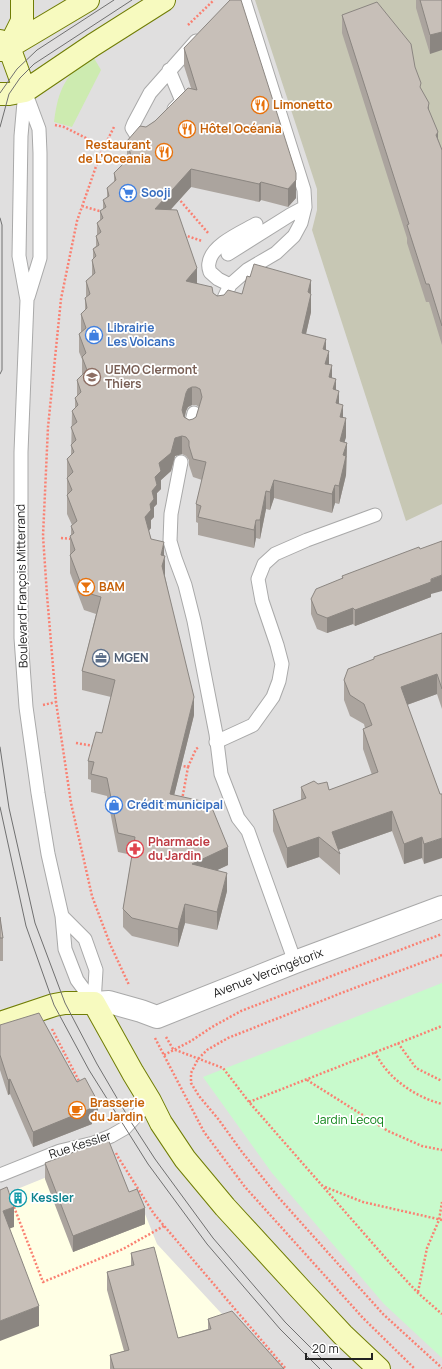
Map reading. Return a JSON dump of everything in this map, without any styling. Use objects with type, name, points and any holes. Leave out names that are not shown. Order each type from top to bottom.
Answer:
[{"type":"main road","points":[[3,46],[22,21],[22,0]]},
{"type":"main road","points":[[3,46],[88,0]]},
{"type":"main road","points":[[0,94],[25,91],[93,44],[164,0]]},
{"type":"main road","name":"Boulevard François Mitterrand","points":[[3,46],[17,69],[25,91]]},
{"type":"main road","points":[[0,1023],[54,1005],[65,1003],[94,1003]]},
{"type":"main road","name":"Boulevard François Mitterrand","points":[[94,1003],[161,1123],[186,1159],[225,1207],[343,1335],[379,1369]]},
{"type":"street","name":"Avenue Vercingétorix","points":[[94,1003],[109,1002],[156,1017],[295,962],[442,907]]},
{"type":"lane","points":[[220,307],[230,285],[247,270],[276,253],[294,236],[301,222],[305,207],[304,190],[244,0]]},
{"type":"lane","points":[[169,70],[182,101],[145,136],[137,136],[132,128],[150,93],[169,70],[207,29]]},
{"type":"lane","name":"Boulevard François Mitterrand","points":[[25,91],[21,136],[19,256],[27,300],[21,452],[21,638],[26,708],[48,854],[62,916],[65,949],[77,980],[94,1003]]},
{"type":"lane","name":"Boulevard François Mitterrand","points":[[25,91],[39,129],[40,153],[40,258],[27,300]]},
{"type":"lane","points":[[230,285],[218,279],[210,272],[209,262],[213,252],[224,250],[305,207]]},
{"type":"lane","points":[[224,250],[234,236],[256,224]]},
{"type":"lane","points":[[190,430],[194,413]]},
{"type":"lane","points":[[181,462],[171,514],[170,541],[185,585],[194,621],[222,774],[238,818],[248,831],[295,962]]},
{"type":"lane","points":[[216,742],[253,725],[273,697],[279,681],[282,664],[262,601],[258,579],[264,564],[275,554],[307,540],[376,515]]},
{"type":"lane","points":[[62,916],[85,940],[96,970],[94,1003]]},
{"type":"lane","name":"Rue Kessler","points":[[0,1175],[60,1150],[94,1143],[111,1136],[125,1128],[150,1101]]},
{"type":"path","points":[[185,28],[214,0]]},
{"type":"path","points":[[114,126],[100,155],[77,220],[61,300],[48,426],[44,536],[47,595],[56,702],[73,811],[92,896],[110,944],[141,1011],[204,1132],[245,1187],[363,1318],[415,1369]]},
{"type":"path","points":[[177,197],[224,250]]},
{"type":"path","points":[[82,206],[109,214]]},
{"type":"path","points":[[61,538],[77,539]]},
{"type":"path","points":[[76,743],[96,746]]},
{"type":"path","points":[[182,766],[188,767],[181,796],[182,804]]},
{"type":"path","points":[[164,1055],[191,1041],[212,1027],[241,1011],[442,934]]},
{"type":"path","points":[[442,955],[228,1038],[208,1050],[198,1059],[191,1073],[191,1083],[199,1096],[278,1198],[383,1314],[442,1368]]},
{"type":"path","points":[[42,1009],[81,1086]]},
{"type":"path","points":[[249,1102],[442,1026]]},
{"type":"path","points":[[165,1035],[173,1049],[223,1068],[249,1102],[389,1262],[418,1293],[442,1314]]},
{"type":"path","points":[[398,1043],[416,1068],[442,1081]]},
{"type":"path","points":[[375,1052],[379,1061],[398,1081],[419,1096],[442,1104]]},
{"type":"path","points":[[306,1079],[388,1131],[422,1146],[442,1150]]},
{"type":"path","points":[[111,1136],[118,1157],[154,1214],[286,1369]]},
{"type":"path","points":[[0,1175],[43,1282],[123,1249],[164,1226]]},
{"type":"path","points":[[324,1187],[363,1202],[440,1220]]},
{"type":"path","points":[[418,1293],[427,1248],[440,1220],[442,1202]]},
{"type":"shaded area","points":[[0,0],[442,0],[442,1369],[0,1369]]},
{"type":"shaded area","points":[[255,0],[442,0],[442,504],[406,521],[312,230],[317,210],[317,189]]},
{"type":"shaded area","points":[[111,1151],[132,1202],[139,1199],[157,1244],[273,1369],[0,1369],[0,1196]]},
{"type":"green space","points":[[91,53],[101,70],[72,127],[54,122],[58,100],[65,83],[75,69]]},
{"type":"green space","name":"Jardin Lecoq","points":[[442,983],[442,1358],[384,1304],[272,1173],[203,1077]]},
{"type":"building","points":[[230,0],[241,0],[296,173],[296,180],[288,189],[261,182],[259,184],[191,169],[155,209],[177,210],[197,268],[186,281],[212,287],[213,293],[217,296],[224,295],[228,290],[242,294],[247,276],[250,277],[254,264],[311,280],[308,292],[311,294],[302,333],[326,339],[323,349],[329,351],[325,364],[332,365],[329,377],[336,379],[333,389],[339,391],[336,403],[343,405],[340,417],[346,418],[340,441],[347,443],[343,455],[346,456],[339,486],[335,485],[332,494],[274,480],[270,492],[266,491],[260,520],[256,520],[254,530],[198,517],[201,506],[196,504],[206,462],[193,459],[189,441],[186,437],[182,436],[175,438],[171,453],[159,463],[161,471],[155,477],[157,485],[152,491],[154,499],[150,504],[151,510],[145,517],[151,539],[164,542],[161,555],[165,556],[162,566],[194,697],[170,794],[210,803],[228,847],[192,864],[227,873],[217,912],[185,904],[178,929],[132,918],[123,909],[135,837],[118,833],[107,778],[91,774],[94,762],[88,761],[96,732],[102,733],[115,680],[82,671],[101,597],[84,592],[70,555],[75,550],[70,536],[74,533],[71,526],[77,521],[67,495],[72,490],[67,478],[73,472],[67,459],[74,452],[71,445],[76,440],[71,427],[77,422],[72,411],[78,405],[75,398],[81,392],[77,380],[87,370],[82,357],[86,353],[79,334],[86,328],[81,314],[87,308],[85,298],[90,294],[86,281],[95,273],[92,260],[96,256],[93,249],[99,245],[96,236],[101,232],[97,223],[103,218],[100,211],[106,207],[103,200],[109,196],[107,188],[116,180],[114,173],[131,156],[127,141],[140,126],[146,127],[155,121],[188,88],[197,90],[184,48]],"holes":[[[196,387],[200,389],[202,397],[196,417],[189,420],[184,417],[182,410],[188,389]]]},
{"type":"building","points":[[420,0],[442,0],[442,32],[430,35]]},
{"type":"building","points":[[377,2],[411,44],[415,67],[421,83],[420,87],[429,103],[428,108],[438,132],[436,135],[442,150],[442,326],[429,284],[426,284],[407,225],[409,224],[342,15]]},
{"type":"building","points":[[442,541],[442,575],[431,579],[431,582],[355,610],[353,608],[327,618],[317,614],[311,599],[316,589],[343,578],[342,576],[419,547],[420,549]]},
{"type":"building","points":[[442,633],[442,689],[437,674],[401,687],[440,794],[442,794],[442,838],[424,844],[422,837],[404,844],[392,811],[332,832],[340,854],[319,837],[287,848],[273,810],[306,798],[301,787],[314,781],[318,784],[327,782],[329,790],[378,772],[363,729],[372,725],[364,704],[350,695],[344,680],[348,669],[374,659],[374,657]]},
{"type":"building","points":[[0,917],[3,938],[0,938]]},
{"type":"building","points":[[39,1013],[77,1082],[85,1078],[98,1102],[91,1106],[92,1108],[33,1132],[10,1079],[8,1080],[0,1055],[0,1025]]},
{"type":"building","points":[[108,1139],[129,1192],[137,1189],[145,1208],[73,1236],[45,1163]]},
{"type":"building","points":[[7,1187],[14,1207],[3,1211],[39,1306],[0,1321],[0,1190]]},
{"type":"building","points":[[154,1247],[178,1338],[211,1329],[208,1319],[232,1311],[284,1369],[114,1369],[110,1355],[129,1350],[107,1272],[134,1265],[131,1253]]},
{"type":"tram line","points":[[0,93],[17,69],[37,50],[114,0]]},
{"type":"tram line","points":[[0,127],[9,94],[20,78],[34,64],[132,0]]},
{"type":"tram line","points":[[0,218],[2,225],[2,370],[0,374]]},
{"type":"tram line","points":[[0,747],[9,808],[35,923],[65,1003],[97,1064],[131,1122],[155,1159],[213,1238],[285,1322],[332,1369]]},
{"type":"tram line","points":[[0,807],[26,926],[54,1005],[89,1070],[148,1164],[207,1244],[280,1329],[320,1369]]},
{"type":"place","name":"Limonetto","points":[[260,105]]},
{"type":"place","name":"Hôtel Océania","points":[[187,129]]},
{"type":"place","name":"Restaurant de L’Oceania","points":[[164,152]]},
{"type":"place","name":"Sooji","points":[[128,193]]},
{"type":"place","name":"Librairie Les Volcans","points":[[94,335]]},
{"type":"place","name":"UEMO Clermont Thiers","points":[[92,377]]},
{"type":"place","name":"BAM","points":[[86,587]]},
{"type":"place","name":"MGEN","points":[[101,658]]},
{"type":"place","name":"Crédit municipal","points":[[114,805]]},
{"type":"place","name":"Pharmacie du Jardin","points":[[135,849]]},
{"type":"place","name":"Brasserie du Jardin","points":[[77,1110]]},
{"type":"place","name":"Kessler","points":[[18,1198]]}]
